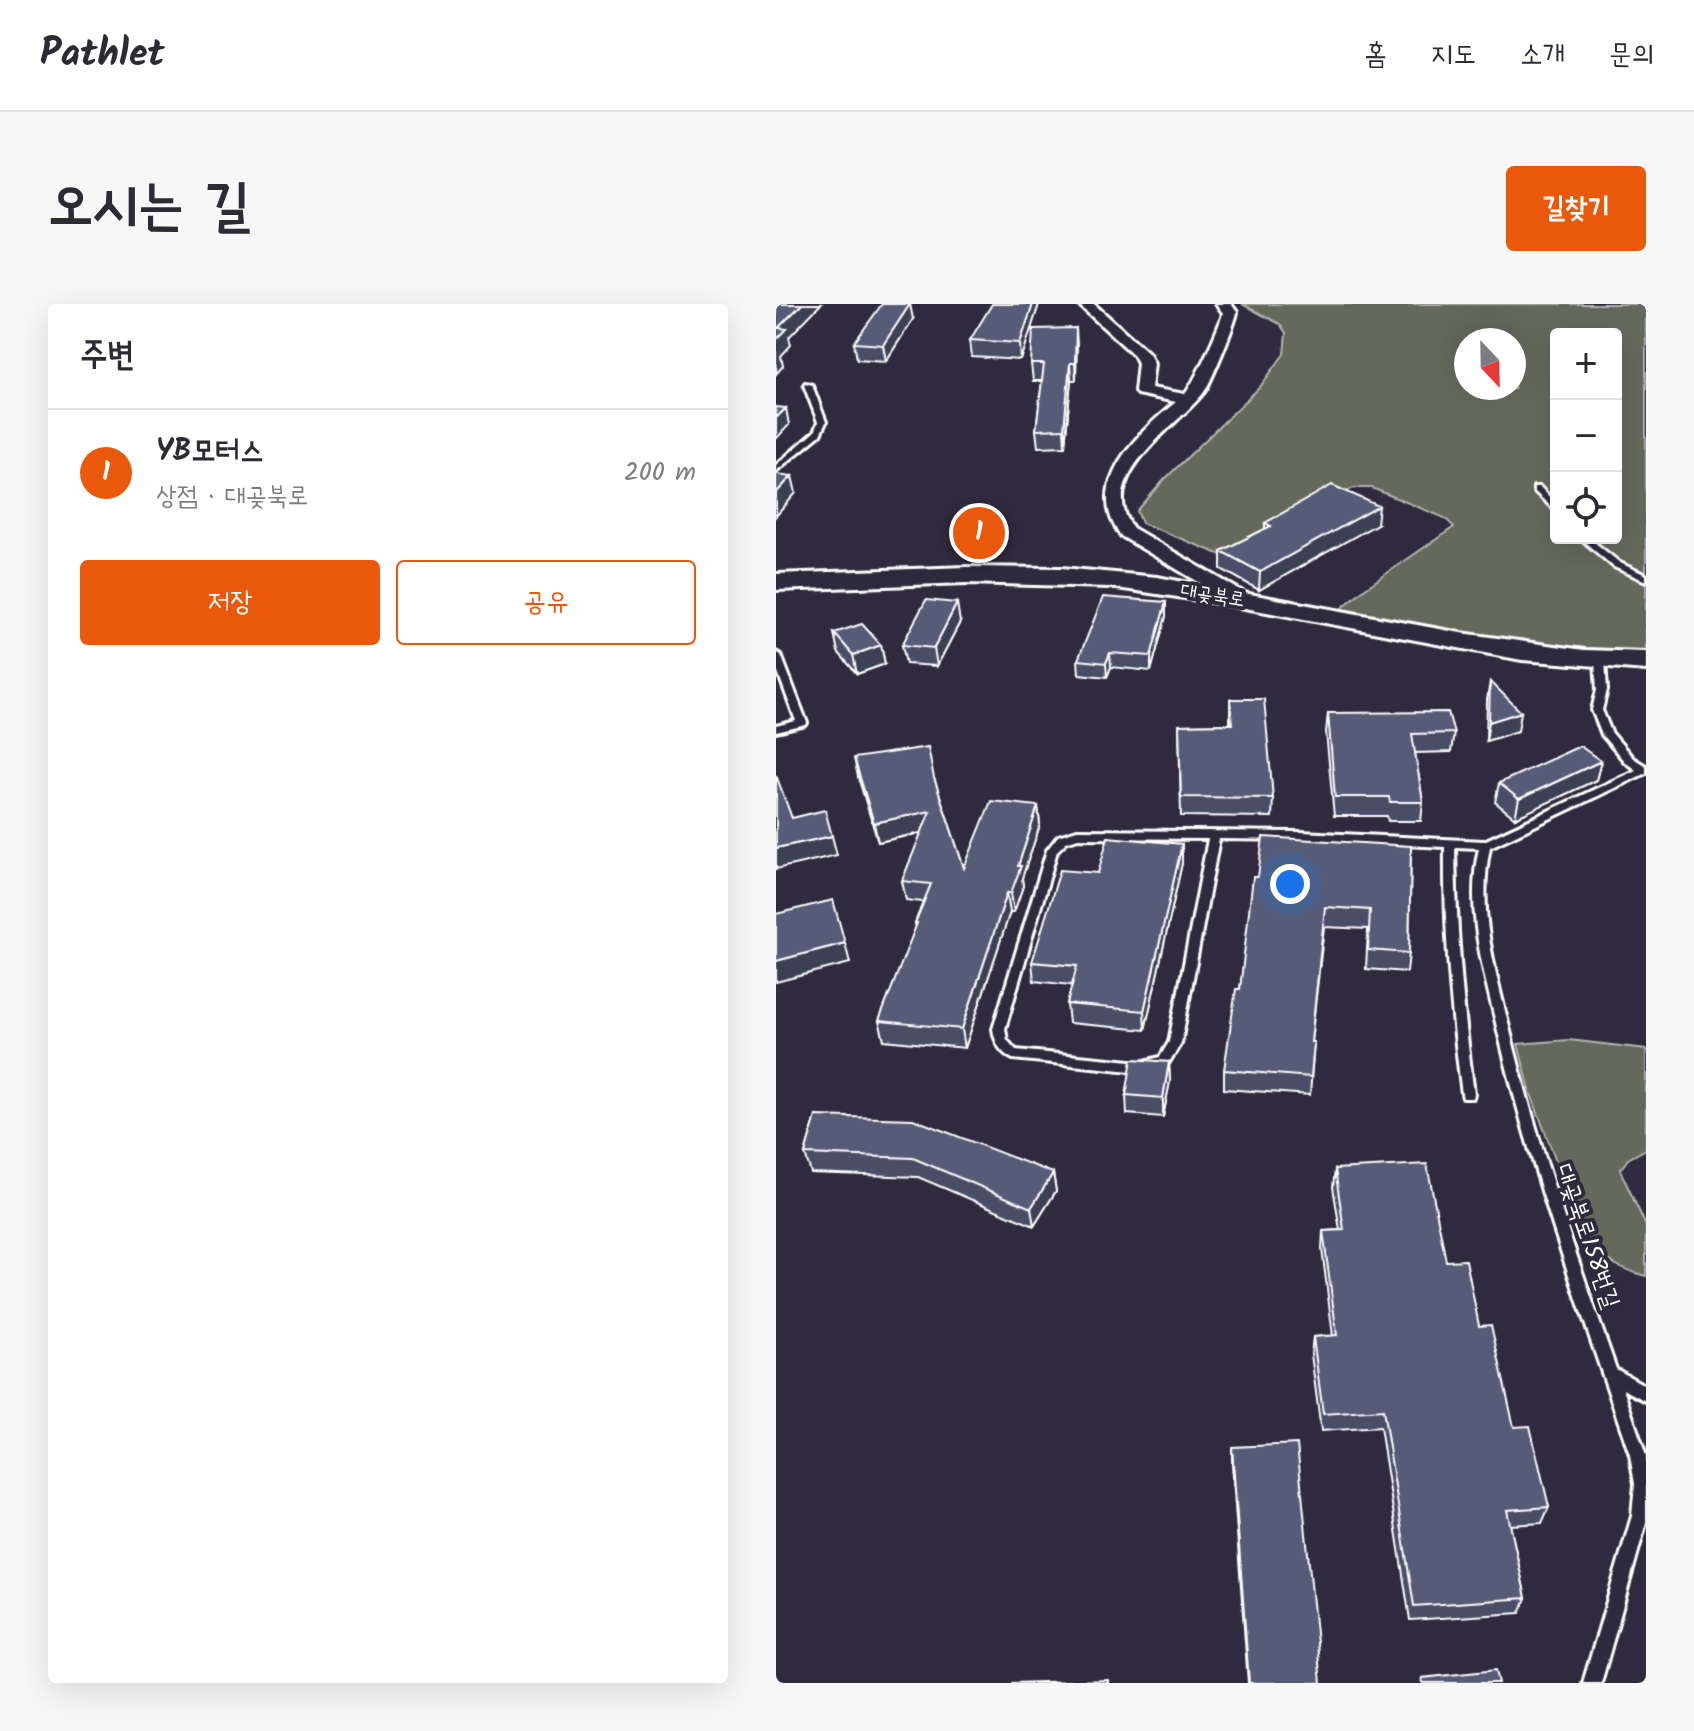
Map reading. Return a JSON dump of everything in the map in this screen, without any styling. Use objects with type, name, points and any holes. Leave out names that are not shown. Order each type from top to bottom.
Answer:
[{"type":"street","points":[[1085,304],[1141,353],[1146,363],[1143,391],[1186,399]]},
{"type":"street","points":[[1223,304],[1230,312],[1229,321],[1214,348],[1201,386],[1148,437],[1132,458],[1117,486],[1114,516],[1118,524],[1134,537],[1236,596]]},
{"type":"street","name":"대곶북로","points":[[776,582],[982,575],[1071,577],[1153,584],[1236,596],[1460,642],[1600,661],[1646,661]]},
{"type":"lane","points":[[776,469],[817,433],[822,422],[808,385]]},
{"type":"lane","points":[[1537,489],[1550,503]]},
{"type":"lane","points":[[1591,544],[1617,565],[1646,578]]},
{"type":"lane","points":[[776,655],[802,723],[776,729]]},
{"type":"lane","points":[[1600,661],[1602,690],[1597,710],[1606,733],[1629,760],[1645,769]]},
{"type":"lane","points":[[1214,837],[1175,1043],[1164,1061],[1141,1067],[1013,1054],[1001,1042],[999,1029],[1052,850],[1062,839],[1077,834],[1301,836],[1485,845],[1645,769]]},
{"type":"lane","points":[[1450,843],[1450,928],[1455,999],[1468,1094]]},
{"type":"lane","name":"대곶북로158번길","points":[[1485,845],[1478,870],[1478,906],[1516,1084],[1557,1219],[1638,1455],[1643,1484],[1640,1516],[1592,1683]]},
{"type":"lane","points":[[1611,1374],[1646,1394]]},
{"type":"shaded area","points":[[1242,304],[1646,304],[1646,651],[1569,647],[1492,637],[1341,609],[1364,589],[1454,527],[1445,518],[1372,488],[1353,488],[1221,555],[1142,523],[1137,511],[1165,479],[1260,387],[1284,354],[1286,333],[1280,324]]},
{"type":"shaded area","points":[[1569,1040],[1646,1049],[1646,1149],[1628,1159],[1620,1170],[1646,1226],[1646,1276],[1624,1269],[1606,1258],[1585,1235],[1531,1094],[1518,1044]]},
{"type":"building","points":[[776,304],[802,304],[778,328],[787,329],[776,340]]},
{"type":"building","points":[[882,304],[910,304],[883,345],[854,343]]},
{"type":"building","points":[[992,304],[1033,304],[1020,343],[970,340]]},
{"type":"building","points":[[1076,328],[1075,363],[1070,363],[1064,429],[1036,430],[1044,364],[1031,364],[1033,329]]},
{"type":"building","points":[[776,407],[786,408],[776,418]]},
{"type":"building","points":[[776,474],[792,476],[776,493]]},
{"type":"building","points":[[1332,485],[1379,506],[1260,572],[1221,551],[1271,526],[1265,523]]},
{"type":"building","points":[[1103,597],[1166,602],[1151,656],[1110,653],[1106,663],[1078,660]]},
{"type":"building","points":[[926,600],[957,603],[934,648],[902,645]]},
{"type":"building","points":[[862,624],[881,645],[853,655],[834,633]]},
{"type":"building","points":[[1490,681],[1521,712],[1489,722]]},
{"type":"building","points":[[1230,699],[1264,699],[1273,798],[1181,797],[1179,725],[1232,724]]},
{"type":"building","points":[[1448,712],[1454,733],[1412,734],[1423,802],[1390,802],[1389,797],[1335,797],[1328,713]]},
{"type":"building","points":[[1580,746],[1601,761],[1519,799],[1499,783]]},
{"type":"building","points":[[928,747],[934,778],[964,868],[991,801],[1038,806],[1018,866],[1021,866],[1011,893],[1007,893],[962,1029],[879,1021],[931,884],[902,881],[930,811],[874,823],[854,758]]},
{"type":"building","points":[[776,775],[792,818],[825,810],[832,836],[776,848]]},
{"type":"building","points":[[1108,837],[1182,844],[1144,1011],[1067,1004],[1077,966],[1032,962],[1060,870],[1098,873]]},
{"type":"building","points":[[1263,837],[1411,846],[1409,953],[1368,950],[1370,910],[1325,907],[1311,1042],[1314,1042],[1311,1077],[1224,1070],[1236,989],[1240,989],[1253,877],[1258,877]]},
{"type":"building","points":[[833,900],[845,943],[776,961],[776,914]]},
{"type":"building","points":[[1132,1059],[1169,1062],[1163,1098],[1126,1095]]},
{"type":"building","points":[[816,1116],[913,1119],[1053,1173],[1031,1208],[913,1158],[805,1154]]},
{"type":"building","points":[[1427,1164],[1446,1261],[1466,1260],[1479,1326],[1491,1325],[1514,1427],[1530,1426],[1549,1507],[1507,1510],[1526,1598],[1414,1606],[1383,1410],[1323,1414],[1313,1337],[1337,1335],[1323,1231],[1344,1230],[1335,1169]]},
{"type":"building","points":[[1297,1444],[1321,1683],[1249,1683],[1232,1447]]},
{"type":"building","points":[[1496,1670],[1499,1683],[1423,1683],[1422,1678]]},
{"type":"building","points":[[1108,1680],[1108,1683],[1011,1683]]},
{"type":"place","name":"YB모터스","points":[[979,533]]}]
